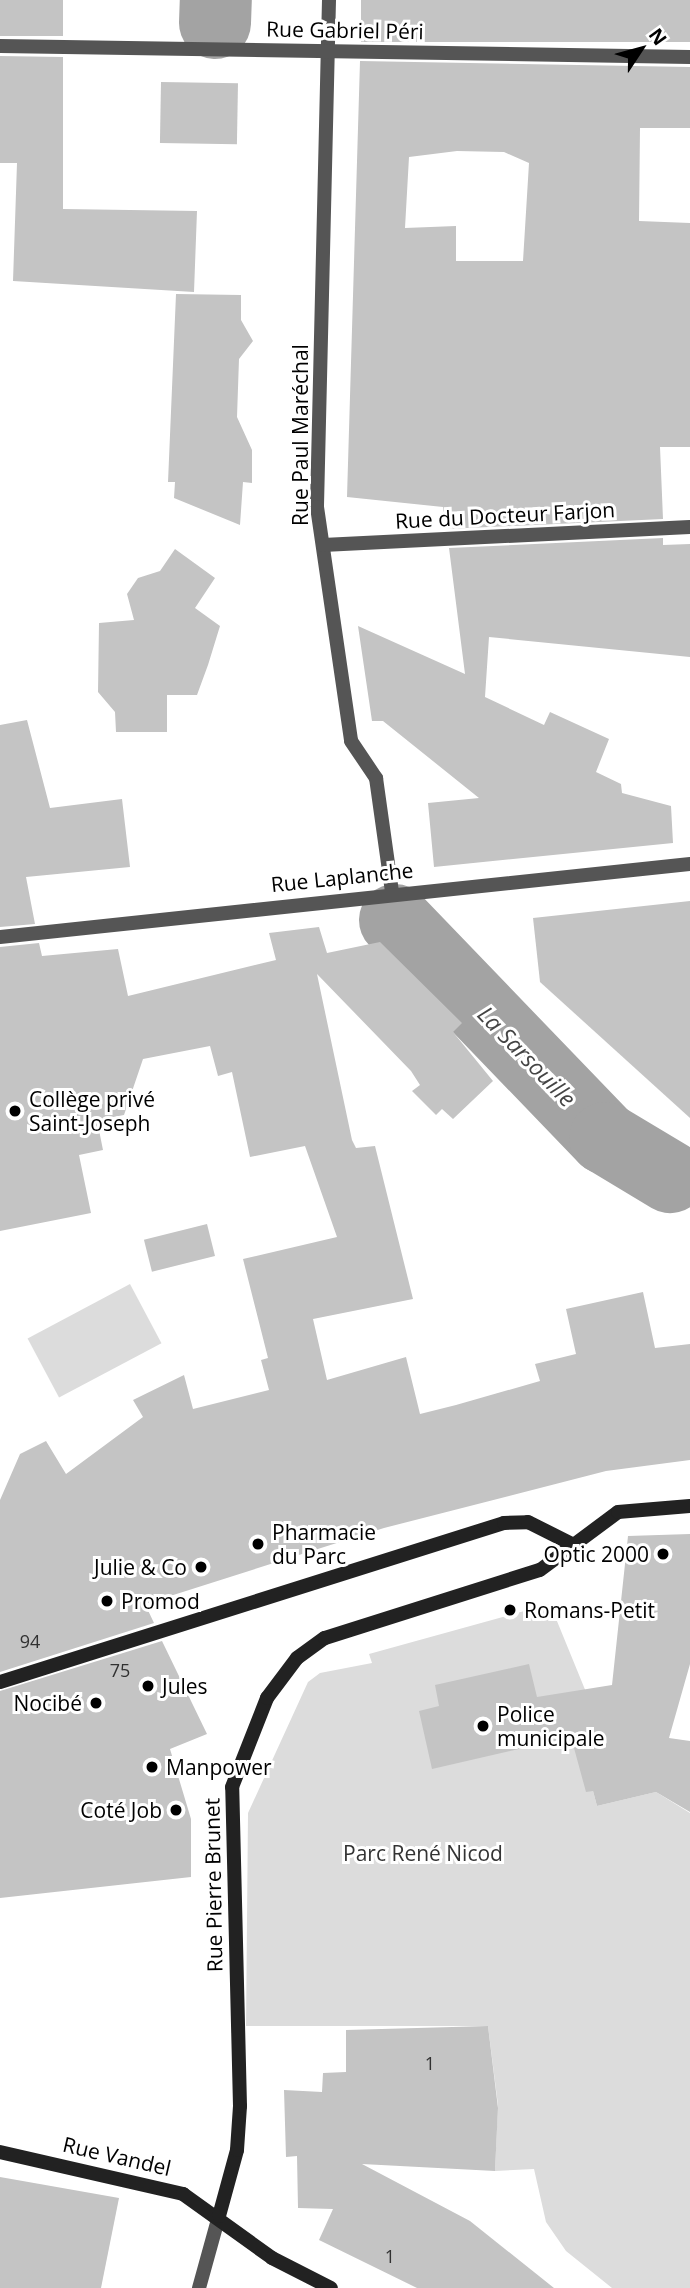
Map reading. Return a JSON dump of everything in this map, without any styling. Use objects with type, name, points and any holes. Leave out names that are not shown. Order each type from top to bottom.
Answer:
[{"type":"main road","name":"Rue Pierre Brunet","points":[[219,2216],[237,2150],[240,2106],[232,1787],[267,1698],[297,1658],[325,1638],[521,1578],[618,1512],[690,1506]]},
{"type":"main road","points":[[0,1682],[504,1523],[528,1521],[572,1544]]},
{"type":"main road","name":"Rue Vandel","points":[[0,2152],[165,2188],[219,2216],[272,2258],[331,2288]]},
{"type":"street","name":"Rue Paul Maréchal","points":[[329,0],[325,51],[317,508],[351,741],[376,778],[392,892]]},
{"type":"street","name":"Rue Gabriel Péri","points":[[0,46],[690,57]]},
{"type":"street","name":"Rue du Docteur Farjon","points":[[323,545],[690,527]]},
{"type":"street","name":"Rue Laplanche","points":[[0,937],[392,892],[690,864]]},
{"type":"street","points":[[199,2288],[219,2216]]},
{"type":"green space","points":[[130,1284],[161,1343],[59,1398],[28,1338]]},
{"type":"green space","name":"Parc René Nicod","points":[[550,1604],[586,1692],[586,1791],[593,1791],[597,1806],[656,1792],[690,1813],[690,2288],[612,2288],[566,2251],[546,2222],[534,2169],[495,2171],[498,2105],[488,2026],[246,2026],[248,1813],[308,1682],[320,1673],[372,1663],[369,1654]]},
{"type":"building","points":[[0,0],[63,0],[63,36],[0,36]]},
{"type":"building","points":[[361,0],[690,0],[690,42],[361,42]]},
{"type":"building","points":[[0,56],[63,57],[63,209],[197,211],[194,292],[13,281],[17,163],[0,163]]},
{"type":"building","points":[[360,61],[690,67],[690,128],[640,128],[639,221],[690,223],[690,447],[660,447],[663,519],[446,529],[443,507],[347,497]],"holes":[[[457,151],[504,152],[529,163],[523,261],[456,261],[456,226],[405,228],[409,157]]]},
{"type":"building","points":[[161,82],[238,83],[237,144],[160,143]]},
{"type":"building","points":[[176,294],[241,295],[241,320],[253,341],[239,359],[237,417],[252,450],[252,483],[243,482],[240,525],[174,498],[175,482],[168,482]]},
{"type":"building","points":[[663,538],[663,545],[690,544],[690,657],[489,637],[485,697],[544,725],[550,712],[609,739],[596,772],[621,784],[622,793],[671,806],[673,843],[434,867],[428,803],[479,798],[383,721],[372,721],[358,626],[465,674],[449,548]]},
{"type":"building","points":[[175,549],[215,578],[195,608],[220,626],[208,665],[197,695],[167,695],[167,732],[116,732],[115,712],[98,692],[99,623],[134,620],[127,594],[138,578],[160,571]]},
{"type":"building","points":[[27,720],[50,808],[122,799],[130,867],[26,877],[35,924],[0,927],[0,725]]},
{"type":"building","points":[[690,901],[690,1118],[540,982],[533,918]]},
{"type":"building","points":[[319,927],[327,953],[380,942],[462,1023],[453,1032],[493,1081],[453,1119],[442,1109],[436,1115],[412,1091],[420,1085],[411,1071],[317,974],[352,1140],[356,1148],[375,1146],[413,1299],[313,1319],[327,1380],[406,1357],[420,1414],[456,1405],[540,1381],[535,1364],[576,1354],[566,1309],[643,1292],[655,1348],[690,1344],[690,1460],[606,1471],[384,1528],[145,1604],[154,1623],[0,1672],[0,1500],[20,1454],[46,1441],[66,1474],[143,1417],[133,1400],[184,1375],[193,1409],[269,1390],[261,1360],[268,1358],[243,1259],[337,1237],[305,1146],[250,1157],[232,1072],[218,1076],[210,1046],[143,1059],[124,1115],[97,1120],[103,1150],[79,1155],[91,1213],[0,1231],[0,947],[39,943],[42,956],[118,949],[128,996],[276,960],[269,933]]},
{"type":"building","points":[[207,1224],[215,1256],[152,1272],[144,1240]]},
{"type":"building","points":[[690,1534],[690,1664],[669,1738],[690,1741],[690,1812],[656,1792],[597,1806],[593,1791],[586,1792],[571,1737],[432,1769],[419,1711],[439,1706],[435,1685],[529,1664],[537,1697],[612,1685],[628,1536]]},
{"type":"building","points":[[162,1641],[207,1734],[170,1749],[191,1819],[191,1877],[0,1898],[0,1691]]},
{"type":"building","points":[[488,2026],[498,2108],[495,2171],[362,2164],[470,2221],[554,2288],[417,2288],[319,2240],[333,2209],[298,2208],[297,2156],[286,2157],[284,2090],[322,2092],[323,2073],[346,2072],[346,2030]]},
{"type":"building","points":[[0,2177],[119,2198],[101,2288],[0,2288]]},
{"type":"waterway","name":"La Sarsouille","points":[[215,23],[216,0]]},
{"type":"waterway","name":"La Sarsouille","points":[[395,920],[605,1138],[670,1177]]},
{"type":"place","name":"Collège privé Saint-Joseph","points":[[15,1111]]},
{"type":"place","name":"Pharmacie du Parc","points":[[258,1544]]},
{"type":"place","name":"Optic 2000","points":[[663,1554]]},
{"type":"place","name":"Julie & Co","points":[[201,1567]]},
{"type":"place","name":"Promod","points":[[107,1601]]},
{"type":"place","name":"Romans-Petit","points":[[510,1610]]},
{"type":"place","name":"Jules","points":[[148,1686]]},
{"type":"place","name":"Nocibé","points":[[96,1703]]},
{"type":"place","name":"Police municipale","points":[[483,1726]]},
{"type":"place","name":"Manpower","points":[[152,1767]]},
{"type":"place","name":"Coté Job","points":[[176,1810]]}]
